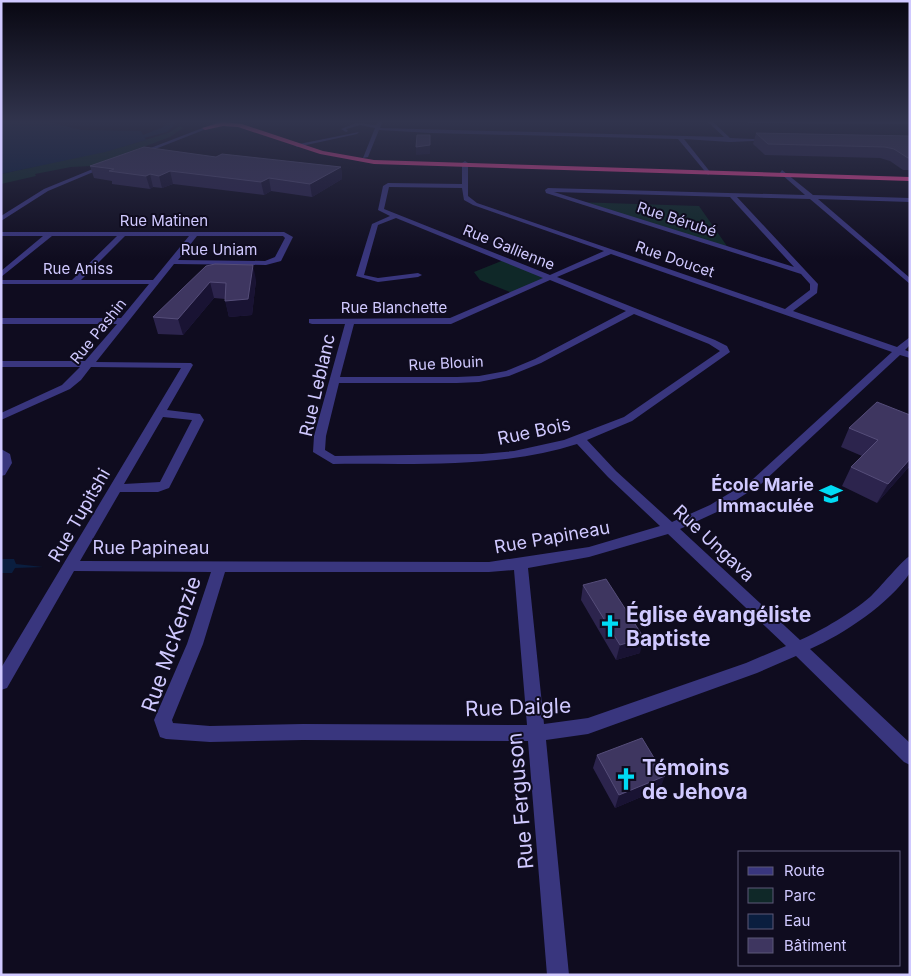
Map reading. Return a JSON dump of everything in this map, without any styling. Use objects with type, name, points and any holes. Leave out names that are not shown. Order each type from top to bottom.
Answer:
[{"type":"highway","points":[[588,168],[910,177]]},
{"type":"street","points":[[1,219],[46,190],[103,168]]},
{"type":"street","points":[[465,168],[466,186]]},
{"type":"street","points":[[704,168],[707,171]]},
{"type":"street","points":[[784,174],[910,282]]},
{"type":"street","name":"Rue Gallienne","points":[[466,186],[388,185],[385,186],[383,192],[381,210],[720,345],[724,350]]},
{"type":"street","name":"Rue Doucet","points":[[466,186],[465,196],[470,202],[904,353]]},
{"type":"street","name":"Rue Bérubé","points":[[732,195],[548,190],[549,194],[800,272]]},
{"type":"street","points":[[732,195],[910,200]]},
{"type":"street","points":[[732,195],[800,272],[814,284],[814,291],[786,312]]},
{"type":"street","points":[[892,200],[904,208]]},
{"type":"street","points":[[395,216],[375,224],[360,276],[378,280],[418,276]]},
{"type":"street","name":"Rue Matinen","points":[[1,234],[284,234],[289,237],[278,259],[266,263]]},
{"type":"street","points":[[1,275],[50,234]]},
{"type":"street","points":[[74,282],[123,234]]},
{"type":"street","name":"Rue Pashin","points":[[1,417],[66,387],[78,378],[195,234]]},
{"type":"street","name":"Rue Blanchette","points":[[312,321],[451,321],[611,251]]},
{"type":"street","name":"Rue Uniam","points":[[172,262],[266,263]]},
{"type":"street","name":"Rue Aniss","points":[[1,282],[155,282]]},
{"type":"street","name":"Rue Blouin","points":[[335,380],[457,380],[479,379],[509,373],[538,361],[633,311]]},
{"type":"street","points":[[1,321],[124,321]]},
{"type":"street","name":"Rue Leblanc","points":[[324,455],[319,452],[320,436],[350,321]]},
{"type":"street","name":"Rue Papineau","points":[[70,566],[489,567],[572,556],[671,529],[711,511],[746,490],[904,353],[910,340]]},
{"type":"street","name":"Rue Bois","points":[[324,455],[333,460],[482,458],[541,449],[579,439],[608,428],[634,415],[721,356],[724,350]]},
{"type":"street","points":[[1,364],[88,364]]},
{"type":"street","name":"Rue Tupitshi","points":[[1,683],[188,365],[88,364]]},
{"type":"street","points":[[116,488],[158,488],[165,485],[198,420],[196,416],[189,414],[160,413]]},
{"type":"street","name":"Rue Ungava","points":[[579,439],[612,474],[797,647],[910,756]]},
{"type":"street","points":[[1,453],[6,457],[6,464],[1,472]]},
{"type":"street","name":"Rue Daigle","points":[[172,731],[210,734],[303,732],[536,733],[588,726],[751,668],[820,638],[874,602],[902,574],[910,561]]},
{"type":"street","name":"Rue Ferguson","points":[[521,564],[558,975]]},
{"type":"street","name":"Rue McKenzie","points":[[172,731],[166,731],[163,720],[205,615],[220,566]]},
{"type":"green space","points":[[30,168],[68,168],[35,174],[36,176],[1,184],[1,174]]},
{"type":"green space","points":[[575,202],[699,206],[729,249]]},
{"type":"green space","points":[[504,260],[551,279],[515,294],[480,280],[474,272]]},
{"type":"water","points":[[1,168],[32,168],[1,174]]},
{"type":"water","points":[[1,559],[14,559],[16,564],[43,567],[15,568],[12,573],[1,573]]},
{"type":"building","points":[[102,168],[340,168],[310,184],[269,178],[261,182],[170,171],[159,176],[150,174],[146,176],[109,171],[114,169]]},
{"type":"building","points":[[215,264],[253,265],[248,299],[225,301],[226,283],[210,282],[178,319],[153,317],[206,266]]},
{"type":"building","points":[[877,402],[910,415],[910,459],[888,484],[851,467],[878,440],[849,428]]},
{"type":"building","points":[[606,579],[644,638],[620,645],[583,585]]},
{"type":"building","points":[[642,738],[665,776],[619,795],[597,755]]},
{"type":"place","name":"École Marie Immaculée","points":[[831,494]]},
{"type":"place","name":"Église évangéliste Baptiste","points":[[610,626]]},
{"type":"place","name":"Témoins de Jehova","points":[[626,779]]}]
